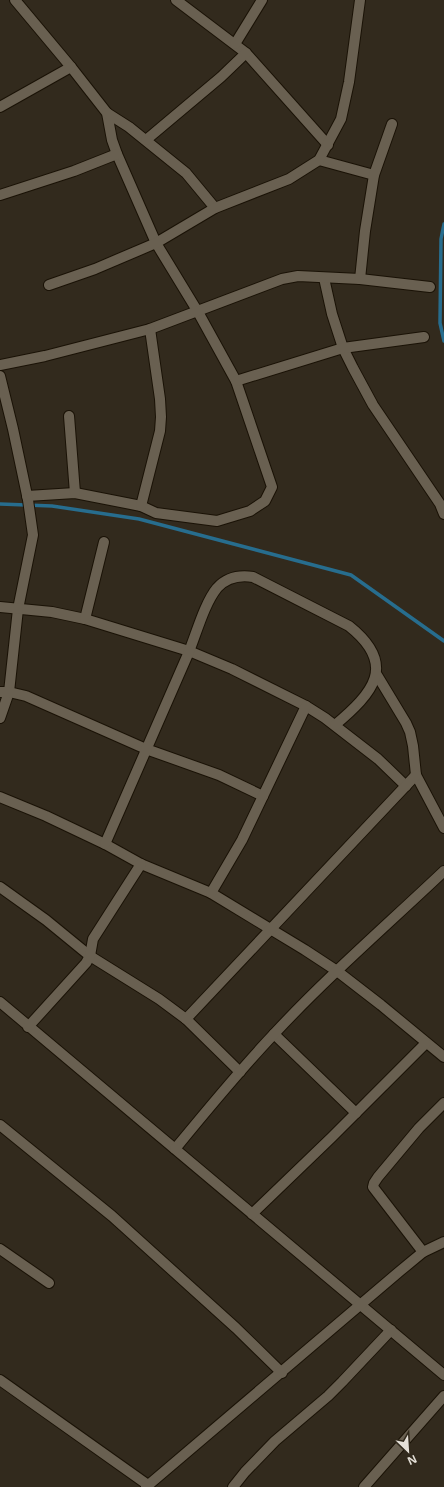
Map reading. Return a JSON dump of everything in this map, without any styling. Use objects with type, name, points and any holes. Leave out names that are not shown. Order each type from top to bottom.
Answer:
[{"type":"street","points":[[15,0],[108,113],[146,140],[186,173],[215,208]]},
{"type":"street","points":[[235,44],[262,0]]},
{"type":"street","points":[[49,285],[95,269],[156,243],[215,208],[289,178],[319,160],[341,119],[343,112],[349,82],[360,0]]},
{"type":"street","points":[[180,1],[246,53],[328,145]]},
{"type":"street","points":[[146,140],[246,53]]},
{"type":"street","points":[[0,107],[71,67]]},
{"type":"street","points":[[28,498],[75,493],[141,506],[156,513],[217,521],[250,511],[265,501],[272,487],[236,381],[198,312],[156,243],[117,154],[112,140],[108,113]]},
{"type":"street","points":[[360,279],[365,231],[374,175],[392,124]]},
{"type":"street","points":[[0,195],[74,171],[117,154]]},
{"type":"street","points":[[319,160],[374,175]]},
{"type":"street","points":[[0,365],[44,356],[150,329],[282,279],[298,276],[360,279],[430,287]]},
{"type":"street","points":[[324,278],[329,302],[343,348],[373,405],[440,504],[444,514]]},
{"type":"street","points":[[141,506],[160,431],[161,417],[160,399],[150,329]]},
{"type":"street","points":[[236,381],[343,348],[424,337]]},
{"type":"street","points":[[0,376],[28,498],[33,539],[18,609],[0,718]]},
{"type":"street","points":[[69,416],[75,493]]},
{"type":"street","points":[[85,618],[104,542]]},
{"type":"street","points":[[105,844],[189,651],[208,603],[217,589],[232,578],[243,576],[253,577],[349,626],[362,637],[369,646],[373,655],[377,675],[410,732],[416,775],[444,828]]},
{"type":"street","points":[[0,607],[52,612],[85,618],[189,651],[232,669],[306,706],[335,725],[378,760],[406,786]]},
{"type":"street","points":[[335,725],[364,699],[377,675]]},
{"type":"street","points":[[5,692],[26,696],[146,749],[219,775],[263,796]]},
{"type":"street","points":[[211,893],[242,840],[306,706]]},
{"type":"street","points":[[186,1019],[272,930],[416,775]]},
{"type":"street","points":[[0,797],[46,816],[105,844],[141,864],[211,893],[337,971],[444,1057]]},
{"type":"street","points":[[28,1027],[86,963],[90,956],[93,939],[141,864]]},
{"type":"street","points":[[175,1149],[274,1034],[337,971],[444,871]]},
{"type":"street","points":[[0,886],[46,920],[90,956],[159,999],[186,1019],[240,1072]]},
{"type":"street","points":[[2,1007],[175,1149],[444,1375]]},
{"type":"street","points":[[274,1034],[356,1113]]},
{"type":"street","points":[[252,1214],[426,1043]]},
{"type":"street","points":[[423,1252],[373,1187],[378,1177],[419,1128],[444,1103]]},
{"type":"street","points":[[0,1124],[112,1216],[236,1328],[282,1372]]},
{"type":"street","points":[[0,1380],[147,1486],[423,1252],[444,1242]]},
{"type":"street","points":[[0,1249],[49,1283]]},
{"type":"street","points":[[233,1487],[245,1472],[275,1441],[333,1392],[391,1330]]},
{"type":"street","points":[[364,1487],[444,1396]]},
{"type":"waterway","points":[[444,224],[441,239],[440,323],[444,341]]},
{"type":"waterway","points":[[0,504],[52,506],[139,519],[351,575],[444,641]]}]
